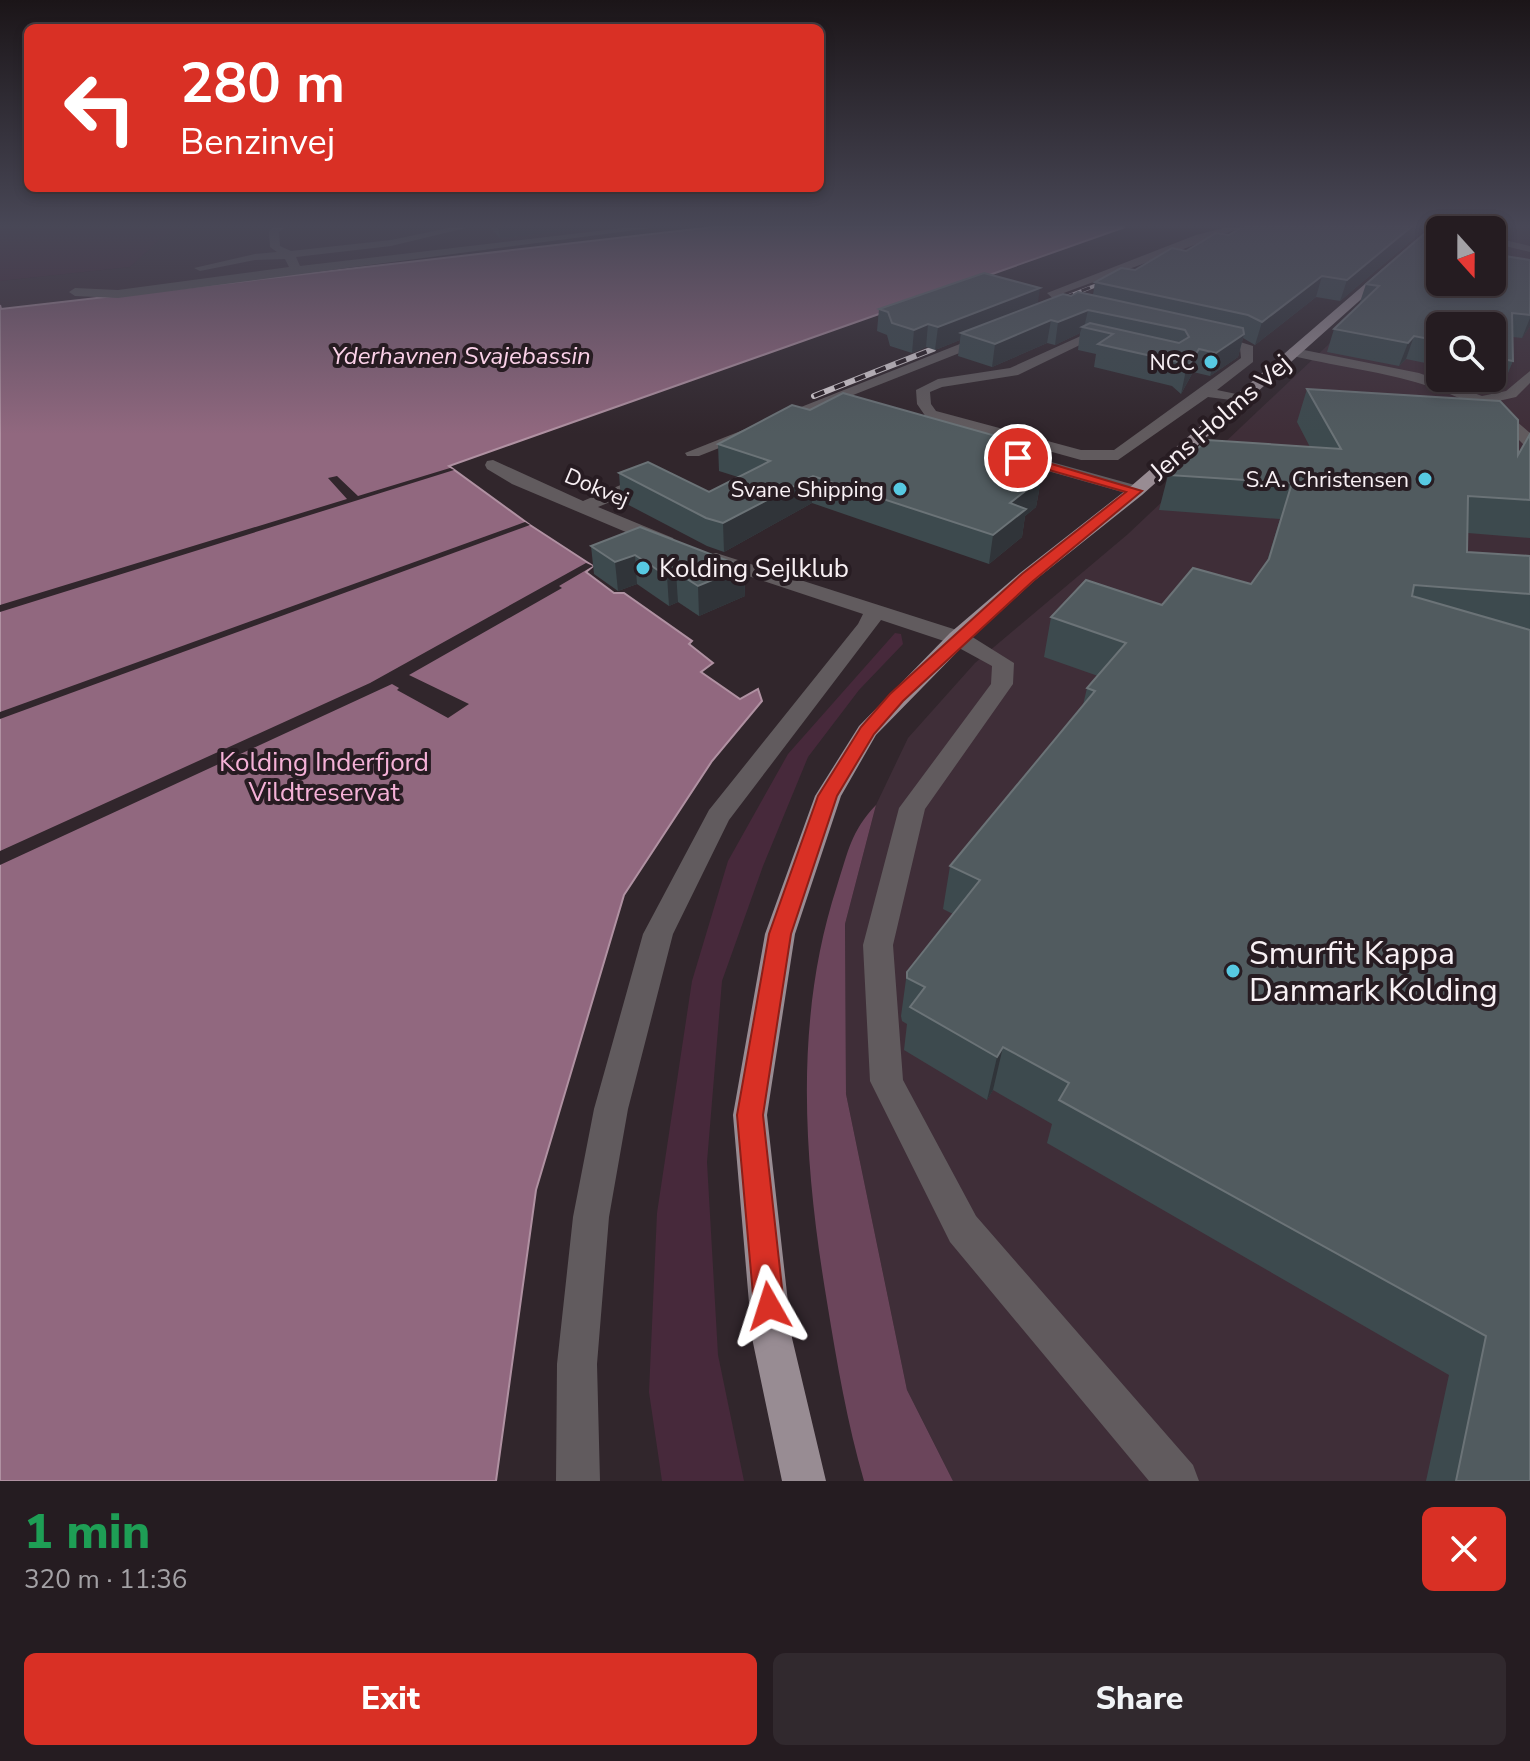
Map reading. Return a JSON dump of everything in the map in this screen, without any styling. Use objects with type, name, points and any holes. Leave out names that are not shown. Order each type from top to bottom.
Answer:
[{"type":"main road","name":"Jens Holms Vej","points":[[804,1481],[772,1338],[750,1115],[780,934],[828,796],[867,731],[958,638],[1027,577],[1136,491],[1357,296]]},
{"type":"street","points":[[1054,296],[1060,308],[1096,312]]},
{"type":"street","points":[[693,453],[1010,328]]},
{"type":"street","points":[[1128,349],[1083,339],[1013,372],[938,383],[923,390],[924,404],[931,414],[1081,455],[1118,455],[1248,359],[1246,346],[1197,334]]},
{"type":"street","points":[[1294,352],[1417,379],[1481,401],[1507,418],[1530,442]]},
{"type":"street","points":[[1481,401],[1511,394],[1530,375]]},
{"type":"street","points":[[1205,392],[1241,399]]},
{"type":"street","points":[[826,402],[856,411]]},
{"type":"street","points":[[1004,453],[1136,491]]},
{"type":"street","name":"Dokvej","points":[[493,465],[518,480],[691,550],[958,638],[1003,663],[1002,684],[912,808],[878,945],[887,1081],[963,1229],[1177,1481]]},
{"type":"street","points":[[584,507],[643,482]]},
{"type":"street","points":[[578,1481],[577,1364],[591,1217],[611,1109],[658,934],[718,816],[868,626],[875,611]]},
{"type":"shaded area","points":[[0,296],[112,296],[0,309]]},
{"type":"shaded area","points":[[1380,296],[1530,296],[1530,1481],[953,1481],[907,1390],[846,1094],[845,924],[876,805],[908,738],[975,663],[1128,534]]},
{"type":"shaded area","points":[[895,633],[901,634],[903,644],[859,690],[808,757],[763,866],[722,981],[707,1162],[718,1355],[744,1481],[662,1481],[649,1392],[657,1213],[692,981],[728,861],[788,754]]},
{"type":"shaded area","points":[[876,805],[845,924],[846,1094],[907,1390],[953,1481],[864,1481],[839,1370],[813,1198],[807,1093],[808,1041],[814,989],[823,937],[848,852],[861,824]]},
{"type":"water","name":"Kolding Inderfjord Vildtreservat","points":[[113,296],[930,296],[449,466],[593,566],[586,572],[614,593],[624,593],[692,641],[689,644],[713,663],[701,672],[740,699],[758,689],[762,701],[712,761],[624,895],[536,1190],[496,1481],[0,1481],[0,305],[1,309]]},
{"type":"pier","points":[[450,468],[454,470],[0,612],[0,605],[347,499],[328,478],[337,476],[358,496]]},
{"type":"pier","points":[[525,522],[530,525],[0,719],[0,712]]},
{"type":"pier","points":[[586,563],[593,566],[559,586],[562,588],[409,675],[469,704],[448,718],[397,690],[399,688],[392,684],[0,865],[0,851],[370,683]]},
{"type":"building","points":[[917,296],[1019,296],[938,327],[928,324],[914,330],[892,323],[888,312],[879,309]]},
{"type":"building","points":[[1057,296],[1097,296],[1243,328],[1244,334],[1216,353],[1199,349],[1186,370],[1178,362],[1098,344],[1113,334],[1082,327],[1090,323],[1179,343],[1189,337],[1185,330],[1088,310],[1058,322],[1051,320],[995,344],[961,333]]},
{"type":"building","points":[[1160,296],[1296,296],[1262,322],[1248,315]]},
{"type":"building","points":[[1368,296],[1530,296],[1530,315],[1512,313],[1513,361],[1506,360],[1506,312],[1426,312],[1426,338],[1414,336],[1408,343],[1334,329]]},
{"type":"building","name":"Smurfit Kappa Danmark Kolding","points":[[1307,389],[1500,401],[1518,420],[1518,455],[1530,434],[1530,500],[1468,496],[1467,552],[1530,556],[1530,594],[1414,585],[1412,596],[1530,630],[1530,1481],[1456,1481],[1486,1336],[1059,1100],[1069,1083],[1003,1047],[997,1057],[910,1007],[925,987],[907,978],[907,972],[980,880],[950,866],[1095,691],[1087,688],[1126,643],[1051,617],[1086,580],[1162,605],[1193,568],[1251,584],[1269,559],[1292,483],[1168,475],[1207,440],[1341,449]]},
{"type":"building","points":[[843,393],[1049,451],[1019,473],[1041,479],[1010,503],[1026,509],[993,535],[813,476],[723,523],[706,518],[619,473],[648,462],[709,492],[770,461],[718,444],[792,405],[810,410]]},
{"type":"building","points":[[640,527],[744,567],[698,586],[676,572],[667,576],[635,555],[615,562],[591,546]]},
{"type":"railway","points":[[1048,304],[1068,296]]},
{"type":"railway","points":[[814,396],[933,349]]},
{"type":"place","name":"NCC","points":[[1211,362]]},
{"type":"place","name":"S.A. Christensen","points":[[1425,479]]},
{"type":"place","name":"Svane Shipping","points":[[900,489]]},
{"type":"place","name":"Kolding Sejlklub","points":[[643,568]]},
{"type":"place","name":"Smurfit Kappa Danmark Kolding","points":[[1233,971]]},
{"type":"route","points":[[769,1306],[750,1115],[780,934],[828,796],[867,731],[896,698],[1027,577],[1136,491],[1018,458]]},
{"type":"water label","name":"Yderhavnen Svajebassin","points":[[461,356]]}]
